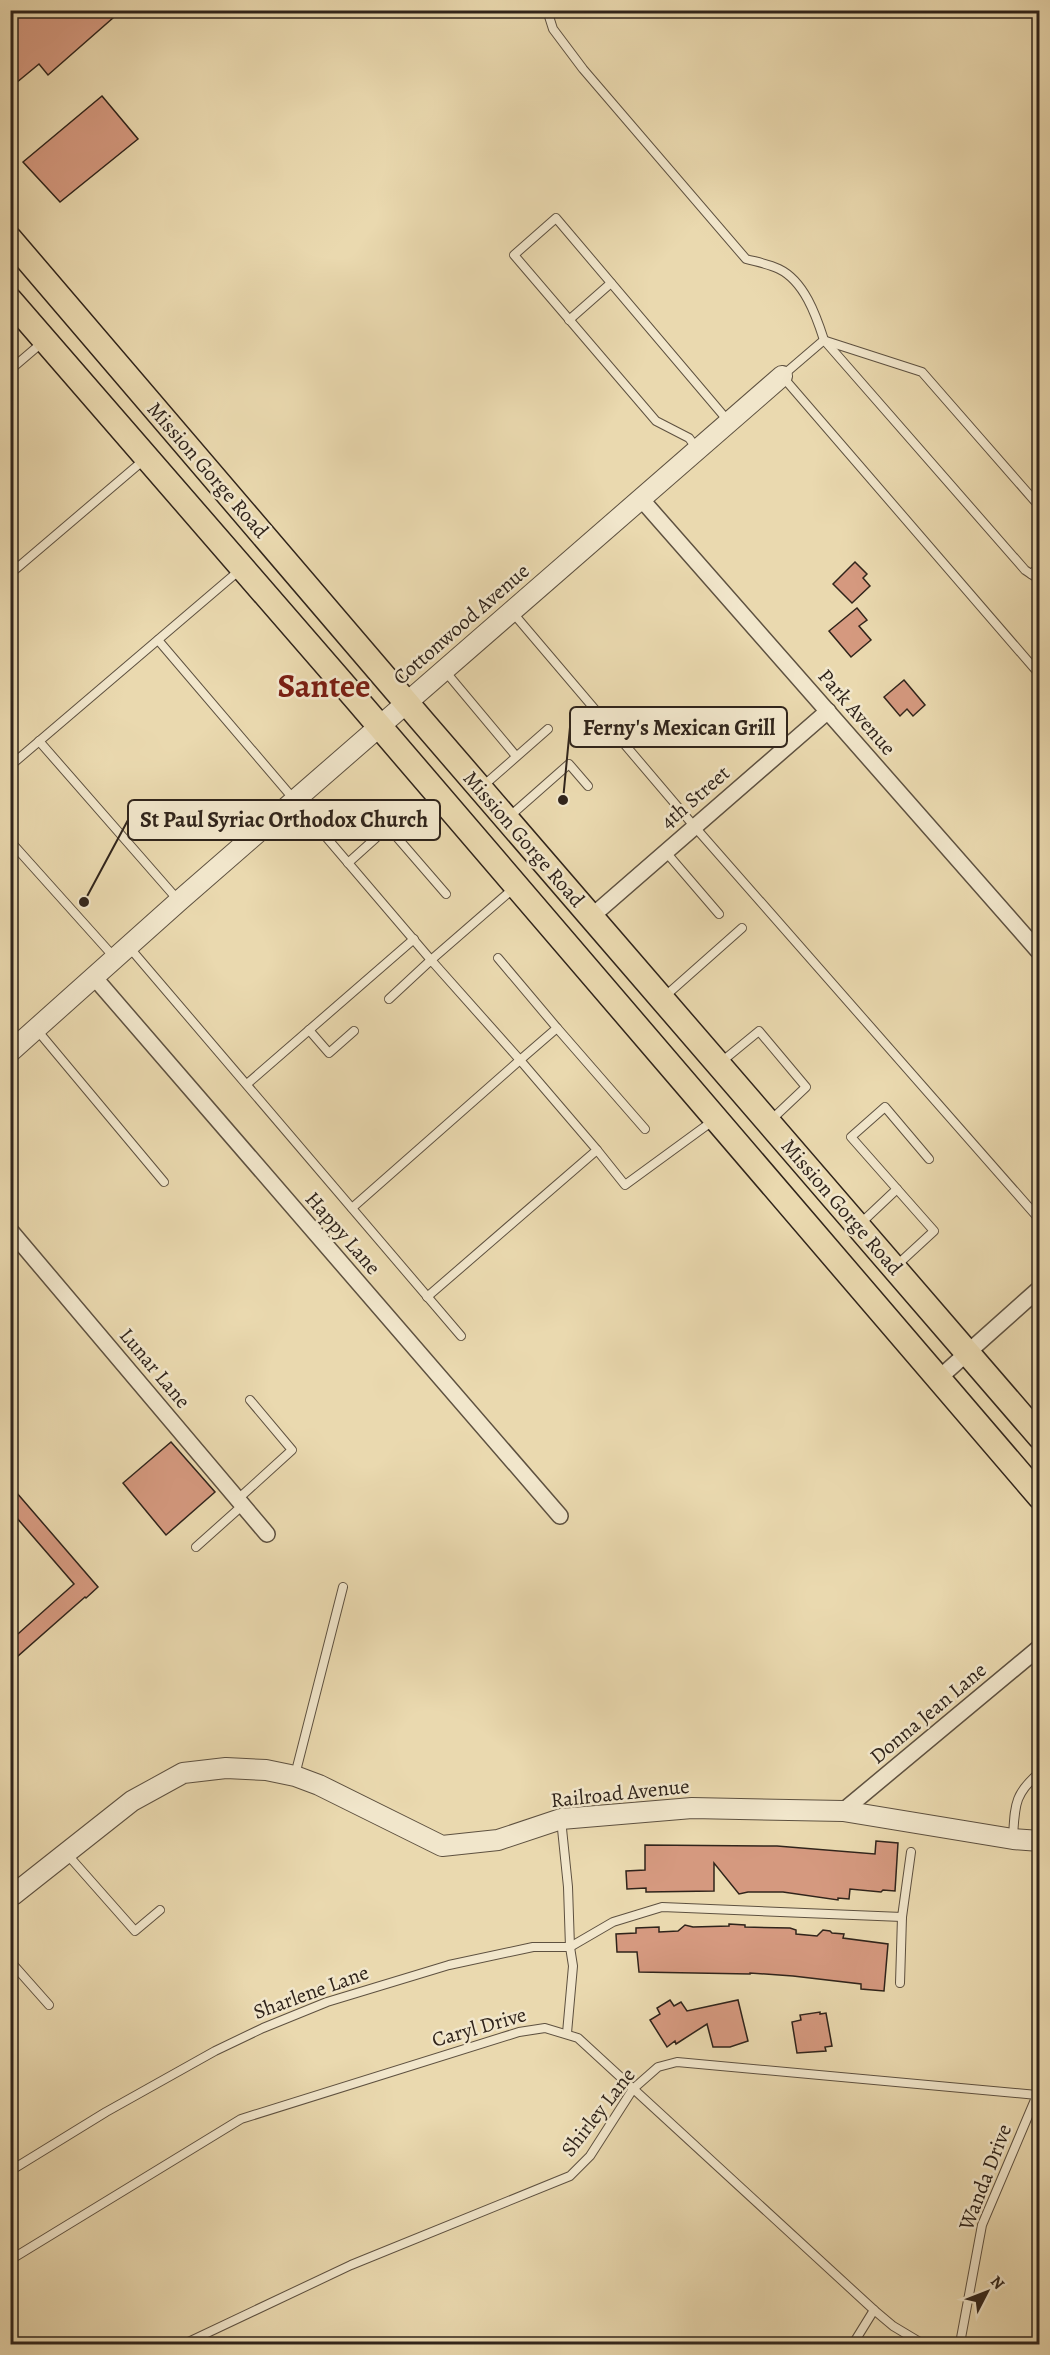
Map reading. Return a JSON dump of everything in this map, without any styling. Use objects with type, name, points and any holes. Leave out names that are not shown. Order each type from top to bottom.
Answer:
[{"type":"main road","name":"Mission Gorge Road","points":[[10,239],[406,703],[1040,1437]]},
{"type":"main road","name":"Mission Gorge Road","points":[[10,300],[380,727],[1040,1497]]},
{"type":"street","name":"Cottonwood Avenue","points":[[12,1047],[36,1029],[179,901],[782,376]]},
{"type":"street","name":"Park Avenue","points":[[642,500],[1040,953]]},
{"type":"street","name":"4th Street","points":[[591,917],[828,711]]},
{"type":"street","name":"Happy Lane","points":[[94,977],[560,1516]]},
{"type":"street","name":"Lunar Lane","points":[[10,1230],[267,1534]]},
{"type":"street","points":[[938,1379],[1040,1288]]},
{"type":"street","name":"Donna Jean Lane","points":[[843,1811],[1040,1647]]},
{"type":"street","name":"Railroad Avenue","points":[[11,1894],[132,1801],[183,1773],[226,1768],[266,1770],[295,1776],[319,1785],[442,1846],[498,1840],[561,1819],[692,1808],[843,1811],[1013,1839],[1040,1841]]},
{"type":"lane","points":[[547,10],[553,29],[583,69],[746,259],[780,269],[795,281],[807,299],[824,340],[1025,570],[1040,580]]},
{"type":"lane","points":[[698,450],[689,438],[656,421],[514,255],[556,218],[729,423]]},
{"type":"lane","points":[[569,320],[611,282]]},
{"type":"lane","points":[[10,370],[45,340]]},
{"type":"lane","points":[[824,340],[782,376],[1040,675]]},
{"type":"lane","points":[[824,340],[922,372],[1040,507]]},
{"type":"lane","points":[[10,574],[146,458]]},
{"type":"lane","points":[[1031,574],[1040,567]]},
{"type":"lane","points":[[10,766],[242,568]]},
{"type":"lane","points":[[512,612],[694,826],[1040,1220]]},
{"type":"lane","points":[[158,640],[626,1185],[716,1119]]},
{"type":"lane","points":[[444,670],[516,756]]},
{"type":"lane","points":[[480,789],[548,729]]},
{"type":"lane","points":[[39,741],[179,901]]},
{"type":"lane","points":[[507,819],[569,764],[588,786]]},
{"type":"lane","points":[[348,863],[388,827],[446,894]]},
{"type":"lane","points":[[10,840],[247,1084],[461,1336]]},
{"type":"lane","points":[[665,851],[719,914]]},
{"type":"lane","points":[[389,999],[516,886]]},
{"type":"lane","points":[[662,999],[742,928]]},
{"type":"lane","points":[[247,1084],[414,939]]},
{"type":"lane","points":[[498,958],[645,1129]]},
{"type":"lane","points":[[352,1208],[557,1028]]},
{"type":"lane","points":[[36,1029],[164,1182]]},
{"type":"lane","points":[[309,1030],[329,1053],[354,1031]]},
{"type":"lane","points":[[719,1064],[759,1031],[806,1087],[768,1122]]},
{"type":"lane","points":[[895,1268],[934,1231],[851,1137],[885,1107],[929,1159]]},
{"type":"lane","points":[[427,1297],[597,1150]]},
{"type":"lane","points":[[858,1226],[897,1189]]},
{"type":"lane","points":[[196,1547],[292,1450],[250,1400]]},
{"type":"lane","points":[[295,1776],[343,1587]]},
{"type":"lane","points":[[1013,1839],[1015,1803],[1023,1786],[1040,1772]]},
{"type":"lane","points":[[561,1819],[573,1966],[567,2033]]},
{"type":"lane","points":[[900,1983],[902,1917],[911,1852]]},
{"type":"lane","points":[[66,1853],[135,1931],[160,1910]]},
{"type":"lane","points":[[570,1947],[613,1922],[662,1907],[902,1917]]},
{"type":"lane","name":"Sharlene Lane","points":[[10,2171],[106,2112],[215,2051],[263,2028],[327,2002],[449,1965],[532,1947],[570,1947]]},
{"type":"lane","points":[[10,1961],[49,2005]]},
{"type":"lane","name":"Caryl Drive","points":[[10,2260],[241,2119],[519,2032],[544,2028],[578,2038],[874,2310],[893,2326],[923,2344]]},
{"type":"lane","name":"Shirley Lane","points":[[184,2344],[351,2265],[570,2176],[590,2156],[633,2089],[658,2067],[677,2062],[1037,2095]]},
{"type":"lane","name":"Wanda Drive","points":[[965,2344],[961,2338],[982,2226],[1037,2095]]},
{"type":"lane","points":[[853,2344],[874,2310]]},
{"type":"building","points":[[10,10],[122,10],[48,75],[39,64],[10,88]]},
{"type":"building","points":[[102,96],[138,139],[60,202],[23,162]]},
{"type":"building","points":[[855,562],[867,574],[863,578],[870,586],[852,603],[833,584]]},
{"type":"building","points":[[857,608],[867,620],[859,626],[871,640],[851,657],[829,631]]},
{"type":"building","points":[[904,680],[925,705],[913,716],[907,709],[900,716],[884,697]]},
{"type":"building","points":[[171,1442],[215,1492],[166,1535],[123,1483]]},
{"type":"building","points":[[10,1485],[98,1587],[10,1663],[10,1641],[74,1584],[10,1510]]},
{"type":"building","points":[[876,1841],[898,1843],[895,1891],[850,1889],[849,1899],[838,1898],[838,1900],[783,1892],[739,1894],[714,1863],[714,1891],[646,1892],[646,1888],[627,1889],[626,1871],[645,1870],[645,1845],[777,1846],[875,1854]]},
{"type":"building","points":[[729,1924],[745,1925],[745,1927],[790,1928],[796,1930],[796,1934],[817,1936],[823,1930],[844,1934],[843,1938],[888,1944],[884,1991],[861,1989],[861,1984],[793,1976],[750,1973],[639,1972],[637,1952],[617,1952],[616,1934],[636,1933],[636,1928],[659,1927],[659,1932],[678,1931],[685,1925],[693,1927],[729,1926]]},
{"type":"building","points":[[670,2000],[674,2006],[681,2002],[687,2011],[738,2000],[748,2041],[730,2047],[713,2047],[707,2024],[676,2044],[675,2041],[667,2047],[650,2020],[660,2014],[657,2008]]},
{"type":"building","points":[[820,2012],[820,2014],[826,2013],[832,2046],[825,2047],[826,2051],[797,2053],[792,2022],[801,2020],[800,2015]]},
{"type":"place","name":"Ferny's Mexican Grill","points":[[563,800]]},
{"type":"place","name":"St Paul Syriac Orthodox Church","points":[[84,902]]},
{"type":"district","name":"Santee","points":[[324,685]]}]
